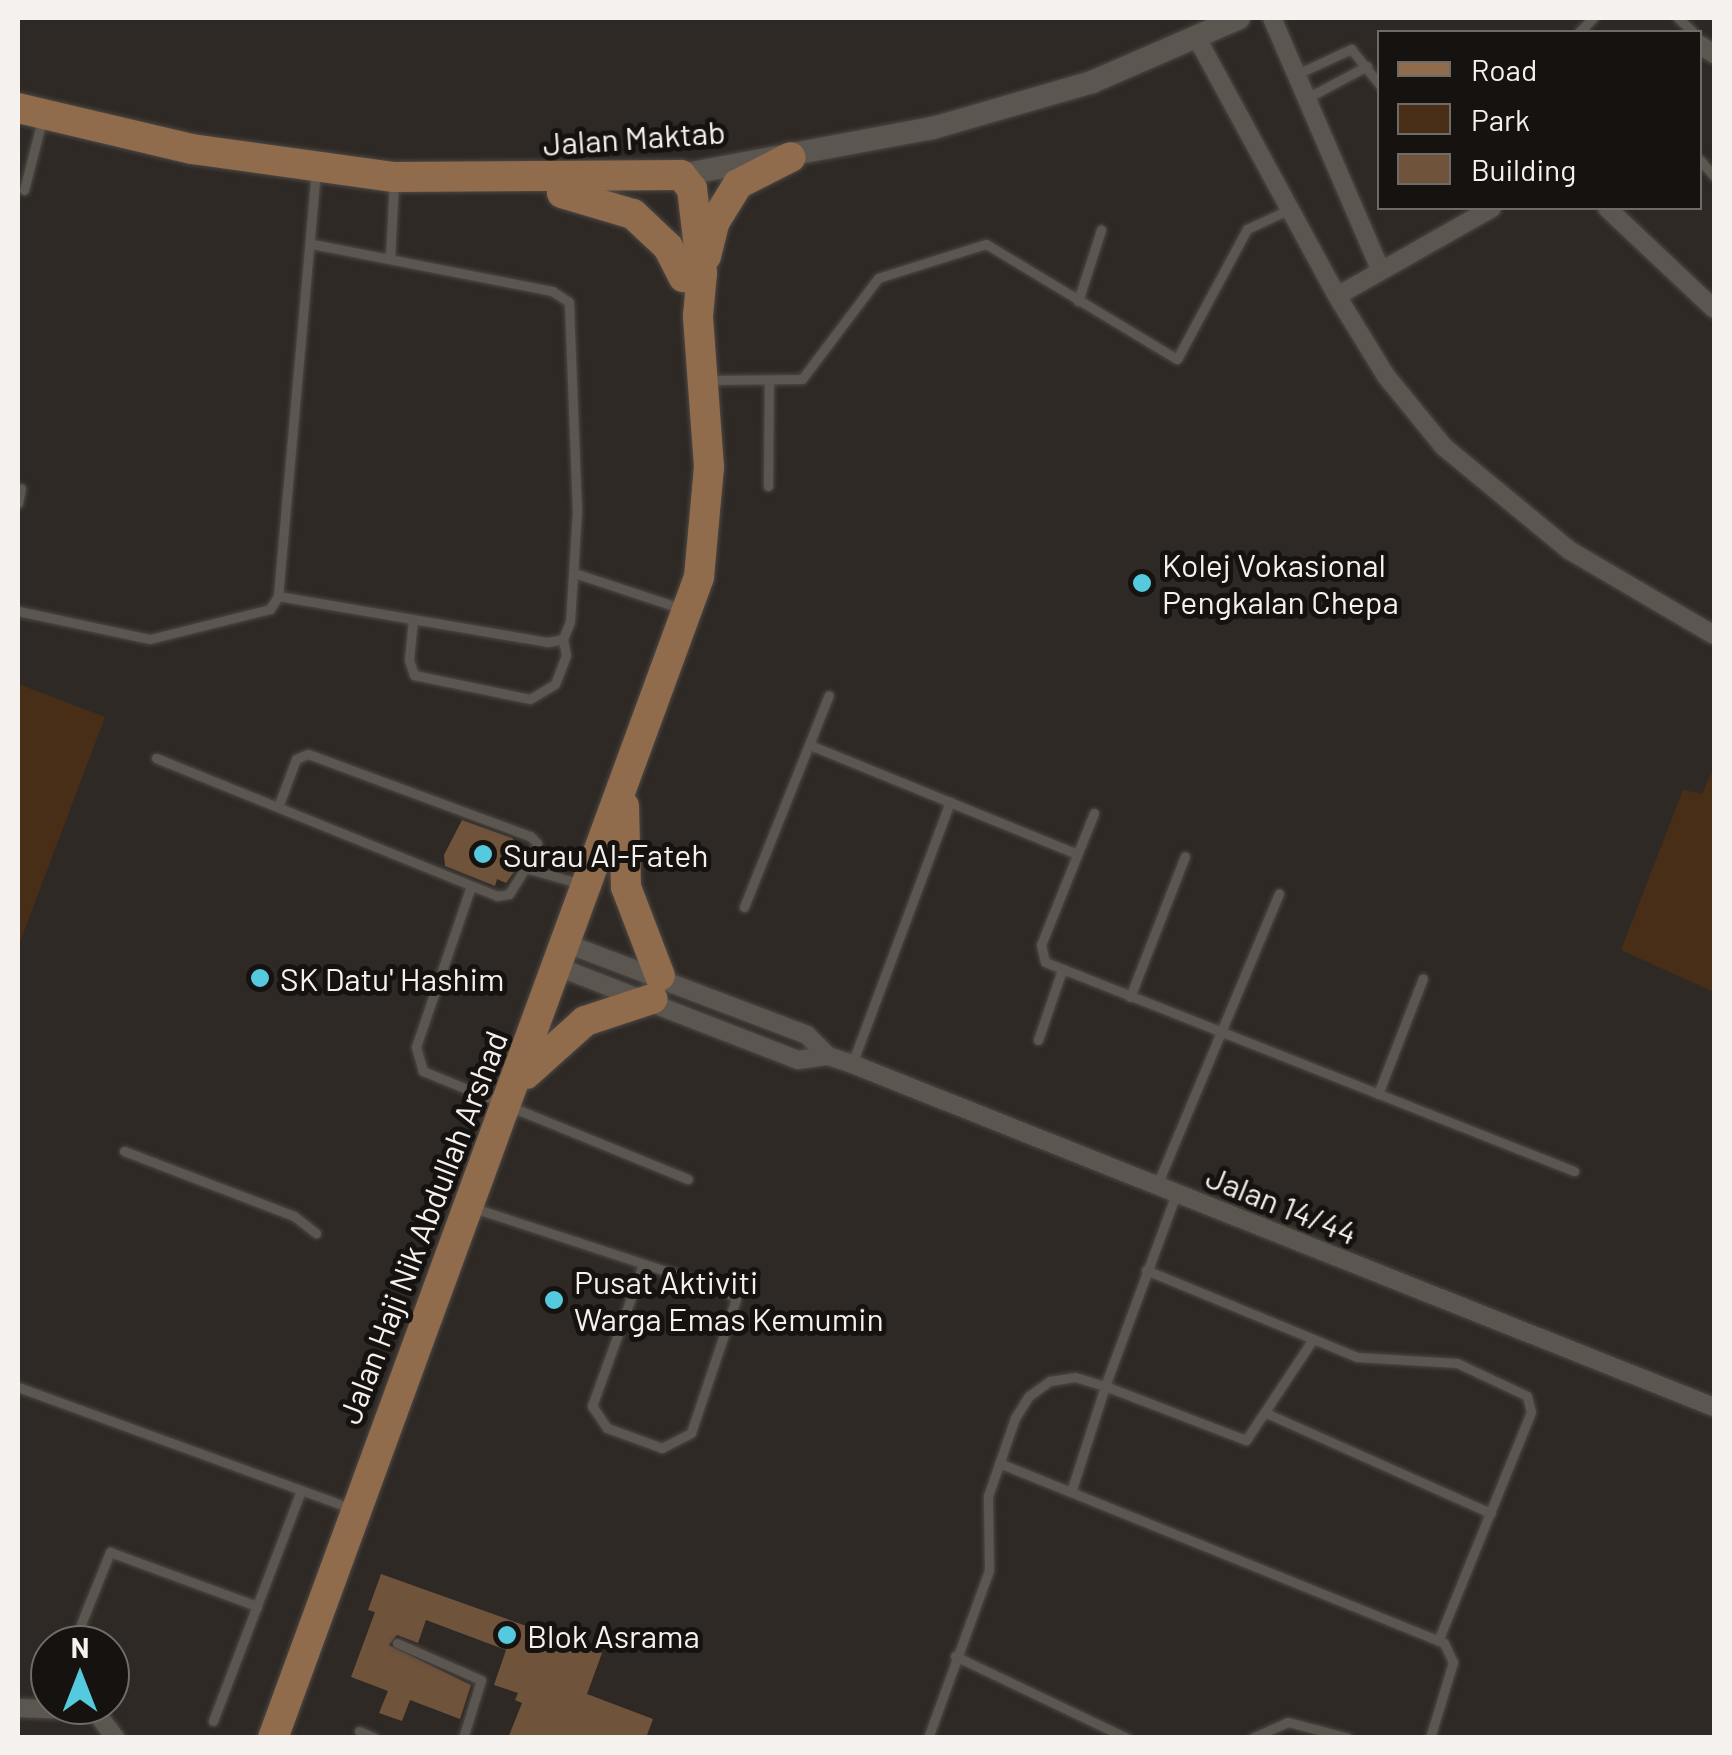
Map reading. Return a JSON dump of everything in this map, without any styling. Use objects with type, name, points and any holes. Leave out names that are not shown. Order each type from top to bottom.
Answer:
[{"type":"main road","name":"Jalan Maktab","points":[[31,111],[316,168],[394,177],[450,182],[682,174]]},
{"type":"main road","points":[[450,182],[612,204],[652,229],[693,275],[724,201],[756,172],[791,157]]},
{"type":"main road","name":"Jalan Haji Nik Abdullah Arshad","points":[[272,1738],[467,1206],[508,1107],[688,610],[708,526],[693,275],[692,189],[682,174]]},
{"type":"main road","points":[[508,1107],[531,1066],[565,1033],[656,988],[632,910],[623,863],[623,815],[638,745]]},
{"type":"main road","name":"Jalan Haji Nik Abdullah Arshad","points":[[284,1738],[288,1698]]},
{"type":"street","name":"Jalan Maktab","points":[[682,174],[791,157],[932,128],[1092,82],[1198,40],[1240,18]]},
{"type":"street","points":[[1272,18],[1381,271]]},
{"type":"street","points":[[1198,40],[1337,296],[1386,376],[1444,448],[1513,510],[1629,589],[1714,636]]},
{"type":"street","points":[[1608,210],[1714,310]]},
{"type":"street","points":[[1337,296],[1466,214]]},
{"type":"street","name":"Jalan 14/44","points":[[561,955],[807,1035],[828,1056]]},
{"type":"street","name":"Jalan 14/44","points":[[656,988],[798,1060],[828,1056],[852,1064],[1714,1407]]},
{"type":"street","points":[[18,1708],[96,1711],[115,1738]]},
{"type":"lane","points":[[1297,74],[1345,49],[1367,66],[1377,81]]},
{"type":"lane","points":[[1307,98],[1367,66]]},
{"type":"lane","points":[[24,190],[31,111]]},
{"type":"lane","points":[[18,611],[150,639],[258,615],[278,596],[316,168]]},
{"type":"lane","points":[[390,258],[394,177]]},
{"type":"lane","points":[[702,380],[769,380],[810,373],[878,278],[981,245],[1177,359],[1247,229],[1290,209]]},
{"type":"lane","points":[[1078,301],[1101,230]]},
{"type":"lane","points":[[312,244],[552,291],[569,302],[574,573],[563,638],[566,656],[555,684],[530,700],[414,675],[408,660],[413,619]]},
{"type":"lane","points":[[768,486],[769,380]]},
{"type":"lane","points":[[18,503],[21,488]]},
{"type":"lane","points":[[574,573],[688,610]]},
{"type":"lane","points":[[278,596],[548,642],[563,638]]},
{"type":"lane","points":[[744,907],[829,695]]},
{"type":"lane","points":[[810,744],[1077,854]]},
{"type":"lane","points":[[278,807],[296,759],[308,754],[530,836],[537,843],[531,868]]},
{"type":"lane","points":[[156,758],[503,896],[521,870],[531,868],[586,885]]},
{"type":"lane","points":[[852,1064],[950,802]]},
{"type":"lane","points":[[1094,813],[1040,951],[1045,962],[1574,1171]]},
{"type":"lane","points":[[1130,997],[1185,856]]},
{"type":"lane","points":[[471,886],[416,1057],[428,1075],[688,1178]]},
{"type":"lane","points":[[1156,1186],[1224,1034],[1280,893]]},
{"type":"lane","points":[[1038,1040],[1062,970]]},
{"type":"lane","points":[[1378,1094],[1424,978]]},
{"type":"lane","points":[[124,1151],[294,1216],[316,1233]]},
{"type":"lane","points":[[1071,1492],[1105,1386],[1176,1194]]},
{"type":"lane","points":[[467,1206],[643,1264],[726,1292],[737,1305],[691,1433],[662,1448],[607,1428],[593,1411],[643,1264]]},
{"type":"lane","points":[[1146,1270],[1362,1358],[1462,1364],[1528,1396],[1530,1412],[1438,1640]]},
{"type":"lane","points":[[928,1738],[989,1570],[987,1503],[1021,1406],[1039,1388],[1076,1376],[1240,1440],[1255,1433],[1313,1339]]},
{"type":"lane","points":[[18,1387],[354,1509]]},
{"type":"lane","points":[[1266,1413],[1490,1513]]},
{"type":"lane","points":[[999,1463],[1438,1640],[1454,1656],[1430,1738]]},
{"type":"lane","points":[[212,1721],[301,1491]]},
{"type":"lane","points":[[81,1624],[110,1552],[256,1606]]},
{"type":"lane","points":[[397,1642],[481,1680],[463,1738]]},
{"type":"lane","points":[[955,1656],[1128,1738]]},
{"type":"lane","points":[[1252,1738],[1288,1722],[1348,1738]]},
{"type":"lane","points":[[358,1731],[375,1738]]},
{"type":"green space","points":[[18,684],[105,717],[18,947]]},
{"type":"green space","points":[[1714,767],[1714,992],[1621,950],[1683,790],[1702,794]]},
{"type":"building","name":"Surau Al-Fateh","points":[[462,820],[512,838],[521,848],[522,861],[506,883],[497,879],[495,886],[445,866],[444,855]]},
{"type":"building","points":[[381,1574],[602,1653],[587,1694],[653,1719],[646,1738],[508,1738],[522,1703],[515,1700],[518,1693],[494,1685],[506,1650],[426,1620],[418,1643],[397,1635],[389,1645],[471,1685],[460,1719],[410,1700],[402,1721],[379,1713],[388,1691],[351,1677],[375,1612],[368,1610]]},
{"type":"place","name":"Kolej Vokasional Pengkalan Chepa","points":[[1142,583]]},
{"type":"place","name":"Surau Al-Fateh","points":[[483,854]]},
{"type":"place","name":"SK Datu' Hashim","points":[[260,978]]},
{"type":"place","name":"Pusat Aktiviti Warga Emas Kemumin","points":[[554,1300]]},
{"type":"place","name":"Blok Asrama","points":[[507,1635]]}]
